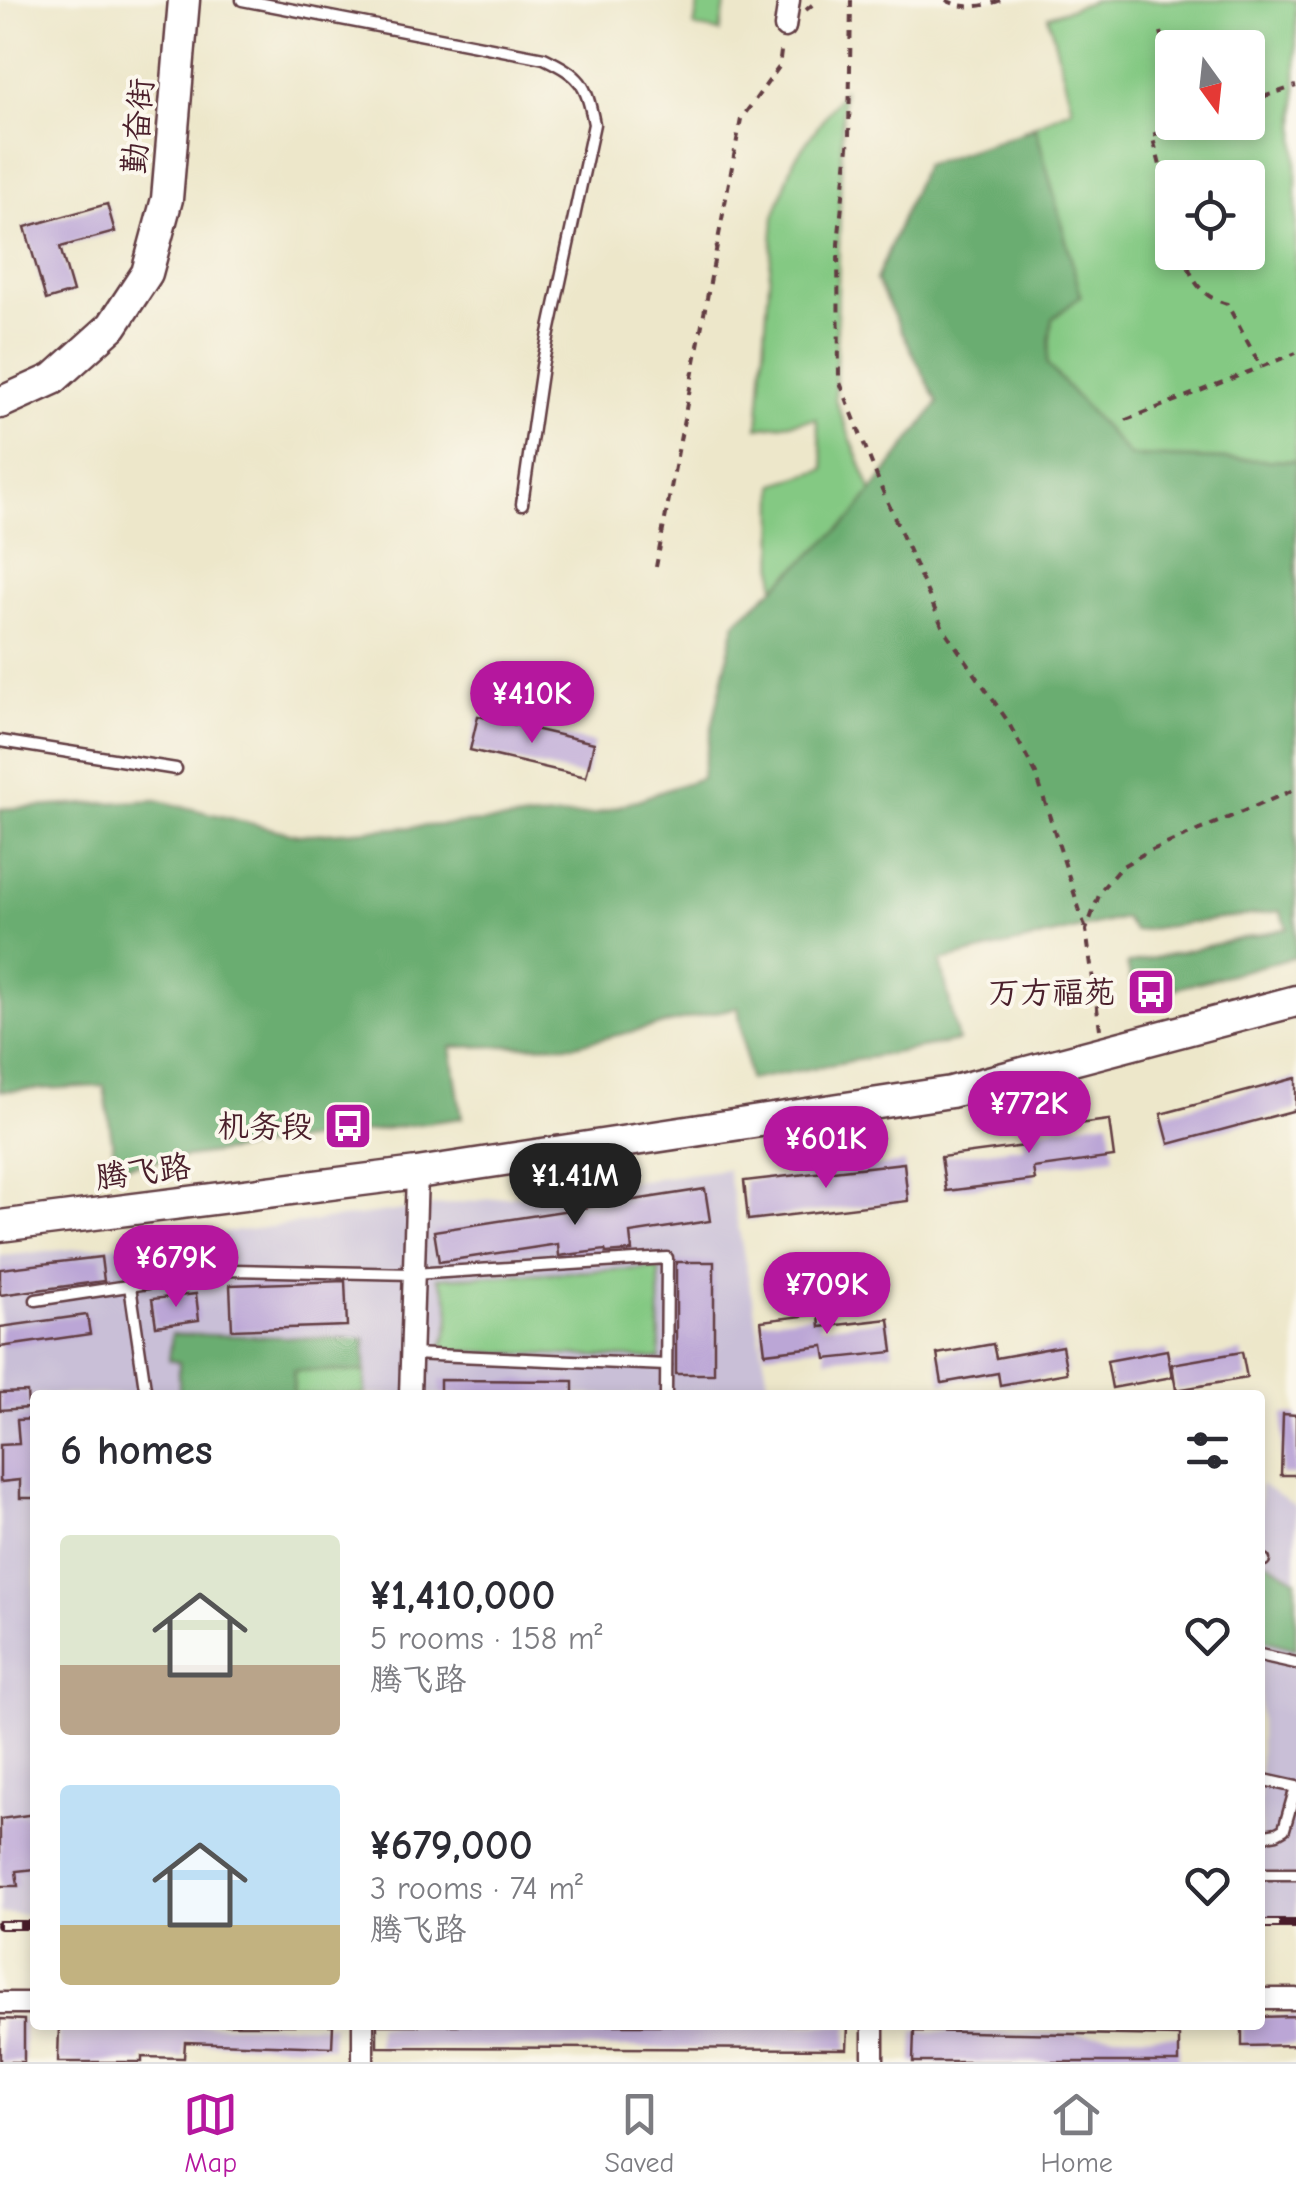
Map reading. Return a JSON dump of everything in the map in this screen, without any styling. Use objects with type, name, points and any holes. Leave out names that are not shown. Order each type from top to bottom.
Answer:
[{"type":"street","name":"勤奋街","points":[[0,403],[52,379],[112,326],[147,273],[166,199],[184,0]]},
{"type":"street","points":[[785,27],[789,0]]},
{"type":"street","name":"腾飞路","points":[[0,1226],[416,1173],[951,1092],[1296,1001]]},
{"type":"street","points":[[410,1390],[416,1173]]},
{"type":"street","points":[[1265,2000],[1296,2000]]},
{"type":"street","points":[[0,2003],[30,2002]]},
{"type":"street","points":[[363,2030],[363,2062]]},
{"type":"street","points":[[873,2030],[873,2062]]},
{"type":"lane","points":[[242,0],[544,58],[574,73],[587,91],[594,124],[542,366],[522,504]]},
{"type":"lane","points":[[0,741],[176,769]]},
{"type":"lane","points":[[36,1300],[233,1270],[413,1274],[667,1258],[666,1390]]},
{"type":"lane","points":[[130,1286],[145,1390]]},
{"type":"lane","points":[[410,1354],[666,1365]]},
{"type":"lane","points":[[1265,1656],[1296,1663]]},
{"type":"lane","points":[[1265,1781],[1296,1787],[1284,1828],[1277,1834],[1265,1835]]},
{"type":"lane","points":[[1265,1874],[1296,1874]]},
{"type":"path","points":[[851,0],[849,138],[838,244],[839,380],[943,628],[1007,720],[1036,774],[1086,930],[1103,1052]]},
{"type":"path","points":[[946,0],[958,6],[984,6],[1001,0]]},
{"type":"path","points":[[656,568],[741,119],[778,67],[785,27]]},
{"type":"path","points":[[1265,96],[1296,86]]},
{"type":"path","points":[[1155,134],[1152,135],[1159,160]]},
{"type":"path","points":[[1189,270],[1207,298],[1227,304],[1261,367]]},
{"type":"path","points":[[1126,420],[1296,354]]},
{"type":"path","points":[[1086,930],[1101,890],[1121,867],[1296,789]]},
{"type":"shaded area","points":[[727,1169],[770,1390],[30,1390],[30,1914],[0,1914],[0,1256],[167,1240]]},
{"type":"shaded area","points":[[1265,1487],[1296,1506],[1296,1918],[1265,1918]]},
{"type":"green space","points":[[699,0],[726,0],[720,32],[694,27]]},
{"type":"green space","points":[[1095,0],[1296,0],[1296,478],[1214,503],[1095,436],[1046,367],[1051,321],[1023,131],[1072,108],[1048,16]]},
{"type":"green space","points":[[843,91],[835,399],[880,512],[774,614],[775,484],[825,469],[816,419],[758,428],[774,217],[794,160]]},
{"type":"green space","points":[[1036,128],[1081,296],[1052,319],[1047,364],[1130,456],[1296,461],[1296,957],[1135,999],[1127,964],[1288,928],[1280,911],[1134,931],[1124,918],[941,961],[958,1041],[749,1080],[738,1007],[575,1045],[451,1047],[462,1118],[116,1167],[104,1086],[0,1091],[0,809],[156,800],[298,835],[596,814],[701,778],[735,623],[852,518],[938,403],[876,280],[924,165]]},
{"type":"green space","points":[[659,1268],[660,1359],[440,1350],[450,1314],[438,1278]]},
{"type":"green space","points":[[172,1334],[365,1339],[365,1372],[294,1370],[293,1390],[179,1390],[179,1362],[169,1360]]},
{"type":"green space","points":[[294,1370],[365,1372],[365,1390],[293,1390]]},
{"type":"green space","points":[[1265,1561],[1296,1579],[1296,1649],[1265,1640]]},
{"type":"building","points":[[107,204],[115,232],[60,247],[73,292],[46,300],[25,227]]},
{"type":"building","points":[[478,716],[594,743],[586,777],[470,750]]},
{"type":"building","points":[[1296,1078],[1296,1110],[1169,1144],[1161,1114]]},
{"type":"building","points":[[1109,1120],[1114,1157],[1033,1168],[1035,1180],[946,1191],[941,1157],[1025,1146],[1023,1131]]},
{"type":"building","points":[[904,1163],[908,1201],[748,1220],[744,1181]]},
{"type":"building","points":[[705,1189],[710,1221],[630,1233],[632,1251],[559,1256],[558,1244],[439,1262],[434,1231]]},
{"type":"building","points":[[101,1257],[104,1281],[0,1295],[0,1269]]},
{"type":"building","points":[[676,1262],[714,1262],[714,1374],[676,1374]]},
{"type":"building","points":[[345,1281],[347,1326],[232,1330],[230,1285]]},
{"type":"building","points":[[196,1294],[199,1320],[156,1326],[152,1299]]},
{"type":"building","points":[[819,1314],[820,1327],[889,1319],[893,1352],[826,1359],[824,1346],[765,1353],[761,1321]]},
{"type":"building","points":[[87,1315],[90,1334],[0,1347],[0,1327]]},
{"type":"building","points":[[993,1344],[996,1358],[1062,1346],[1067,1373],[1000,1385],[998,1373],[942,1383],[937,1354]]},
{"type":"building","points":[[1167,1350],[1172,1377],[1112,1388],[1107,1361]]},
{"type":"building","points":[[1242,1352],[1247,1378],[1176,1390],[1172,1364]]},
{"type":"building","points":[[440,1380],[573,1381],[573,1390],[440,1390]]},
{"type":"building","points":[[27,1392],[28,1408],[0,1410],[0,1393]]},
{"type":"building","points":[[1283,1414],[1296,1415],[1296,1475],[1281,1475]]},
{"type":"building","points":[[30,1419],[30,1498],[20,1498],[20,1480],[0,1482],[0,1445],[19,1444],[17,1420]]},
{"type":"building","points":[[30,1815],[30,1870],[16,1871],[18,1886],[0,1886],[0,1819]]},
{"type":"building","points":[[1296,2016],[1296,2045],[1242,2046],[1242,2030],[1265,2030],[1265,2017]]},
{"type":"building","points":[[0,2019],[24,2020],[24,2062],[0,2062]]},
{"type":"building","points":[[59,2030],[333,2030],[332,2047],[185,2042],[184,2058],[58,2062]]},
{"type":"building","points":[[377,2030],[848,2030],[847,2049],[377,2047]]},
{"type":"building","points":[[914,2031],[1179,2036],[1179,2062],[913,2062]]},
{"type":"railway","points":[[1265,1924],[1296,1924]]},
{"type":"railway","points":[[0,1925],[30,1925]]},
{"type":"place","name":"万方福苑","points":[[1151,992]]},
{"type":"place","name":"机务段","points":[[348,1126]]}]
